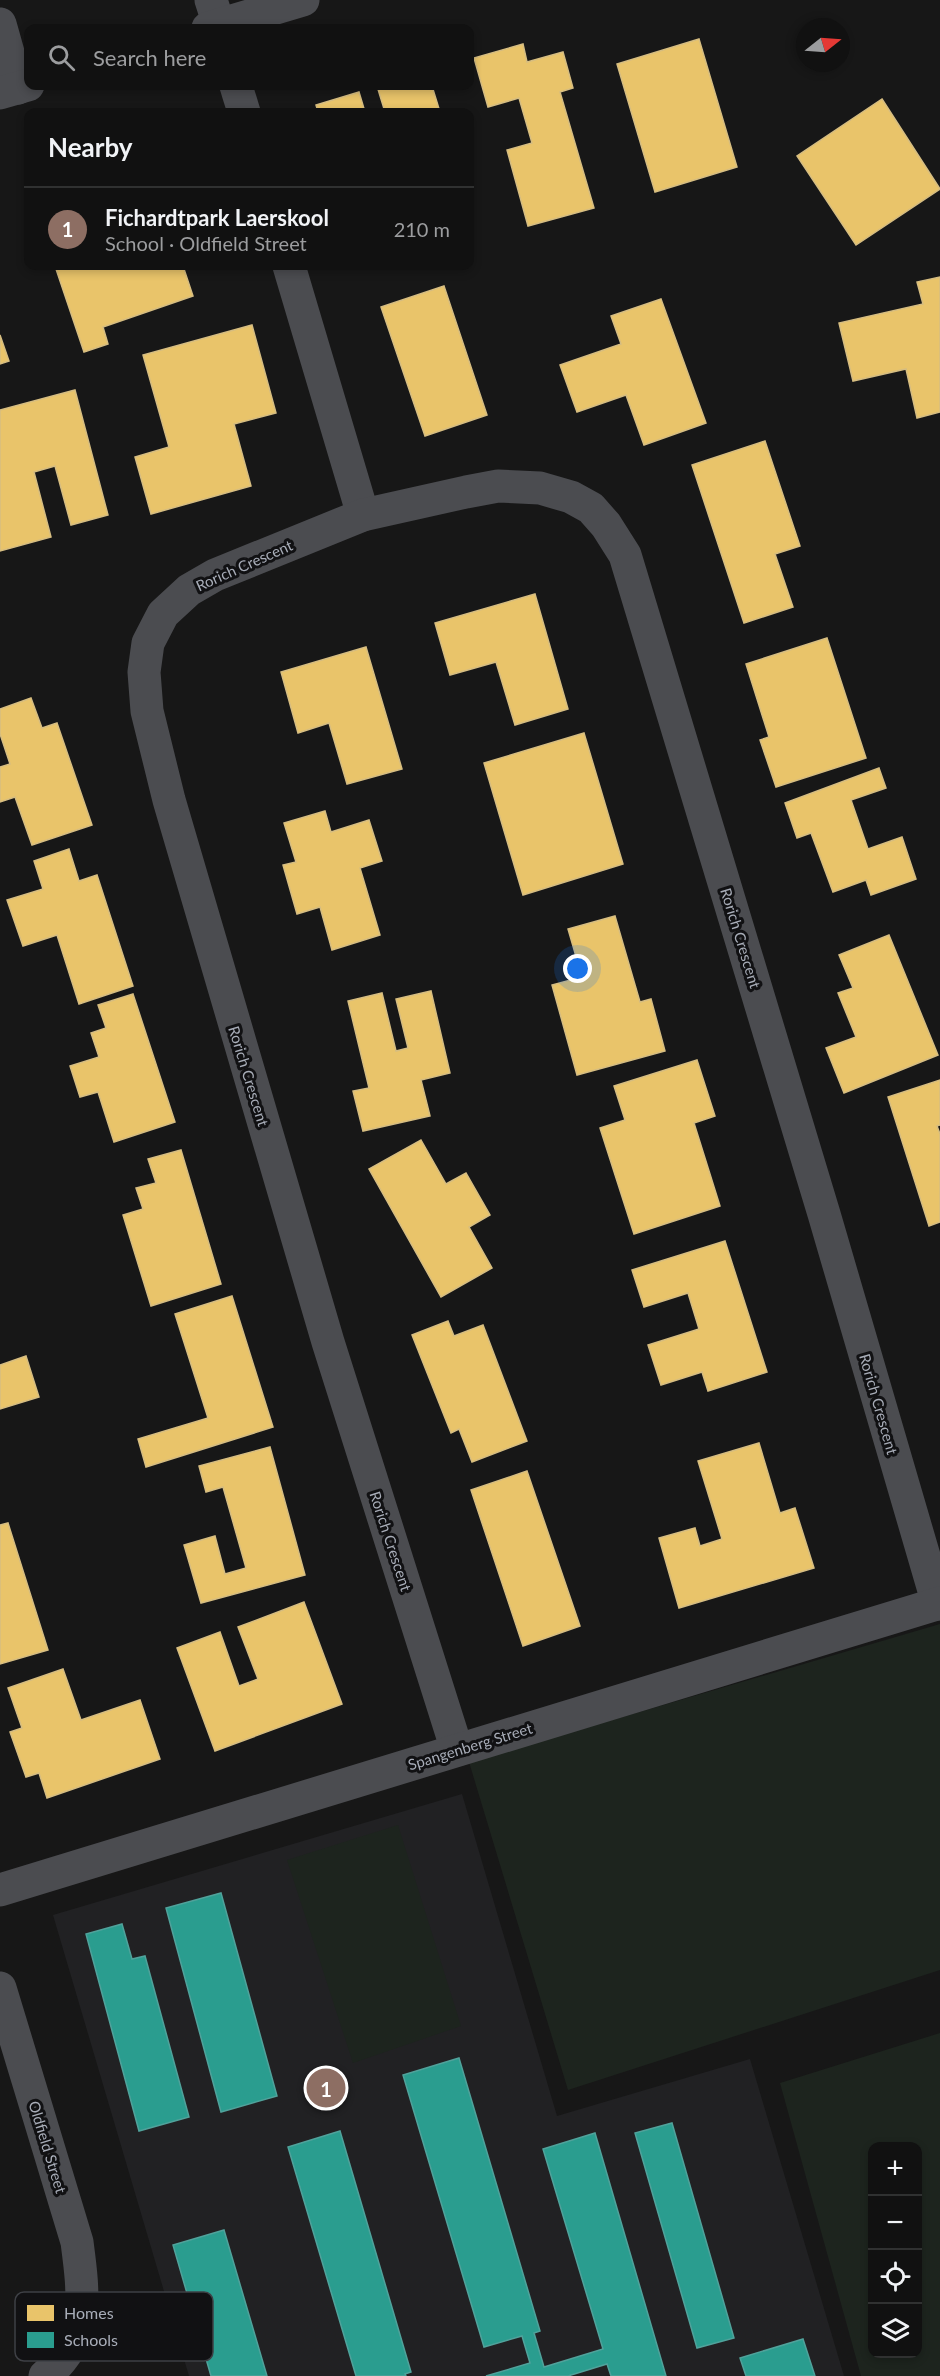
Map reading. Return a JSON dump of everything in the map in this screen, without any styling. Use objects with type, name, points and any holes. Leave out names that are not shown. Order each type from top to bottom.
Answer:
[{"type":"street","points":[[214,21],[303,0]]},
{"type":"street","points":[[0,24],[16,89]]},
{"type":"street","points":[[237,90],[243,108]]},
{"type":"street","points":[[290,270],[363,515]]},
{"type":"street","name":"Rorich Crescent","points":[[457,1749],[328,1342],[222,988],[168,800],[147,711],[144,672],[148,643],[163,614],[189,590],[215,575],[363,515],[498,486],[540,488],[571,497],[591,508],[606,525],[625,555],[939,1603]]},
{"type":"street","name":"Spangenberg Street","points":[[0,1890],[939,1603]]},
{"type":"street","name":"Oldfield Street","points":[[0,1988],[77,2242],[82,2292]]},
{"type":"street","name":"Oldfield Street","points":[[45,2376],[61,2361]]},
{"type":"shaded area","points":[[940,1624],[940,1970],[568,2090],[469,1762]]},
{"type":"shaded area","points":[[462,1794],[557,2116],[750,2059],[844,2376],[189,2376],[185,2361],[213,2361],[213,2292],[164,2292],[53,1915]]},
{"type":"shaded area","points":[[398,1825],[461,2026],[353,2063],[287,1860]]},
{"type":"shaded area","points":[[940,2033],[940,2376],[861,2376],[780,2083]]},
{"type":"building: Homes","points":[[699,39],[737,167],[655,192],[617,64]]},
{"type":"building: Homes","points":[[523,44],[527,62],[563,52],[573,88],[560,92],[594,208],[528,226],[507,150],[532,143],[519,98],[488,107],[474,58]]},
{"type":"building: Homes","points":[[378,90],[433,90],[439,108],[384,108]]},
{"type":"building: Homes","points":[[359,92],[364,108],[317,108],[316,105]]},
{"type":"building: Homes","points":[[882,99],[940,189],[856,245],[797,156]]},
{"type":"building: Homes","points":[[56,270],[184,270],[193,296],[103,327],[108,344],[84,352]]},
{"type":"building: Homes","points":[[940,277],[940,412],[917,418],[906,369],[853,381],[839,323],[923,304],[917,282]]},
{"type":"building: Homes","points":[[444,286],[487,415],[425,436],[381,307]]},
{"type":"building: Homes","points":[[661,299],[706,423],[644,445],[626,395],[577,412],[560,365],[621,344],[611,316]]},
{"type":"building: Homes","points":[[252,325],[276,413],[234,424],[251,486],[151,514],[135,457],[169,447],[143,355]]},
{"type":"building: Homes","points":[[0,335],[9,361],[0,364]]},
{"type":"building: Homes","points":[[75,390],[108,515],[71,525],[55,466],[34,472],[51,537],[0,551],[0,410]]},
{"type":"building: Homes","points":[[765,441],[800,546],[775,554],[793,607],[744,623],[692,465]]},
{"type":"building: Homes","points":[[535,594],[568,709],[515,725],[496,662],[450,675],[435,623]]},
{"type":"building: Homes","points":[[827,638],[866,758],[776,787],[760,740],[769,737],[746,664]]},
{"type":"building: Homes","points":[[366,647],[402,769],[347,784],[329,723],[298,733],[281,672]]},
{"type":"building: Homes","points":[[31,698],[42,728],[57,723],[92,825],[32,845],[15,797],[0,802],[0,767],[10,764],[0,734],[0,709]]},
{"type":"building: Homes","points":[[584,733],[623,864],[523,895],[484,763]]},
{"type":"building: Homes","points":[[879,768],[886,788],[851,800],[868,849],[902,837],[916,879],[871,895],[866,880],[833,892],[811,833],[797,838],[785,803]]},
{"type":"building: Homes","points":[[325,811],[331,832],[369,820],[382,861],[360,868],[380,935],[332,950],[320,907],[297,914],[283,865],[296,862],[284,823]]},
{"type":"building: Homes","points":[[69,849],[79,881],[97,875],[133,986],[79,1004],[57,935],[23,946],[7,900],[43,889],[34,861]]},
{"type":"building: Homes","points":[[615,916],[640,1002],[651,999],[665,1051],[577,1075],[552,985],[582,977],[568,929]]},
{"type":"building: Homes","points":[[889,935],[938,1055],[844,1093],[826,1048],[856,1037],[838,993],[853,988],[839,955]]},
{"type":"building: Homes","points":[[431,991],[450,1073],[421,1080],[430,1116],[363,1131],[353,1091],[369,1088],[348,1001],[382,993],[396,1051],[408,1048],[396,999]]},
{"type":"building: Homes","points":[[133,994],[175,1122],[114,1142],[98,1092],[80,1097],[70,1066],[99,1057],[91,1033],[106,1028],[98,1005]]},
{"type":"building: Homes","points":[[697,1060],[715,1116],[694,1123],[720,1206],[634,1234],[600,1128],[625,1120],[614,1086]]},
{"type":"building: Homes","points":[[940,1080],[940,1125],[937,1126],[940,1134],[940,1222],[929,1226],[888,1097]]},
{"type":"building: Homes","points":[[421,1140],[446,1184],[466,1173],[490,1215],[469,1227],[492,1268],[441,1297],[369,1169]]},
{"type":"building: Homes","points":[[181,1150],[221,1284],[151,1306],[123,1215],[143,1209],[136,1188],[156,1183],[148,1159]]},
{"type":"building: Homes","points":[[725,1241],[767,1372],[708,1391],[702,1372],[661,1385],[648,1345],[699,1329],[688,1293],[644,1307],[632,1270]]},
{"type":"building: Homes","points":[[232,1296],[273,1427],[146,1467],[138,1439],[208,1418],[175,1314]]},
{"type":"building: Homes","points":[[448,1321],[454,1336],[483,1325],[527,1441],[472,1462],[459,1429],[451,1433],[412,1335]]},
{"type":"building: Homes","points":[[26,1356],[39,1397],[0,1409],[0,1365]]},
{"type":"building: Homes","points":[[759,1443],[780,1513],[795,1508],[814,1568],[679,1608],[659,1538],[695,1528],[700,1546],[722,1539],[698,1461]]},
{"type":"building: Homes","points":[[270,1447],[305,1575],[201,1603],[184,1545],[215,1536],[225,1574],[246,1568],[223,1487],[206,1492],[199,1466]]},
{"type":"building: Homes","points":[[527,1471],[580,1626],[523,1646],[471,1490]]},
{"type":"building: Homes","points":[[8,1523],[48,1650],[0,1664],[0,1525]]},
{"type":"building: Homes","points":[[304,1602],[342,1704],[215,1751],[177,1648],[220,1632],[239,1686],[258,1679],[238,1627]]},
{"type":"building: Homes","points":[[63,1669],[81,1720],[140,1700],[160,1759],[47,1798],[39,1773],[26,1777],[10,1732],[22,1728],[8,1688]]},
{"type":"building: Schools","points":[[221,1893],[277,2096],[221,2112],[166,1908]]},
{"type":"building: Schools","points":[[122,1924],[132,1959],[145,1956],[189,2117],[139,2131],[86,1934]]},
{"type":"building: Schools","points":[[459,2058],[540,2331],[534,2333],[544,2367],[603,2349],[543,2149],[595,2133],[666,2376],[611,2376],[607,2364],[568,2376],[486,2376],[530,2363],[522,2336],[484,2347],[403,2075]]},
{"type":"building: Schools","points":[[672,2123],[734,2338],[697,2348],[635,2133]]},
{"type":"building: Schools","points":[[340,2131],[411,2372],[405,2374],[406,2376],[356,2376],[288,2147]]},
{"type":"building: Schools","points":[[224,2230],[267,2376],[211,2376],[207,2361],[213,2361],[213,2292],[187,2292],[173,2245]]},
{"type":"building: Schools","points":[[803,2339],[815,2376],[746,2376],[740,2358]]},
{"type":"place","name":"Fichardtpark Laerskool","points":[[326,2088]]}]
